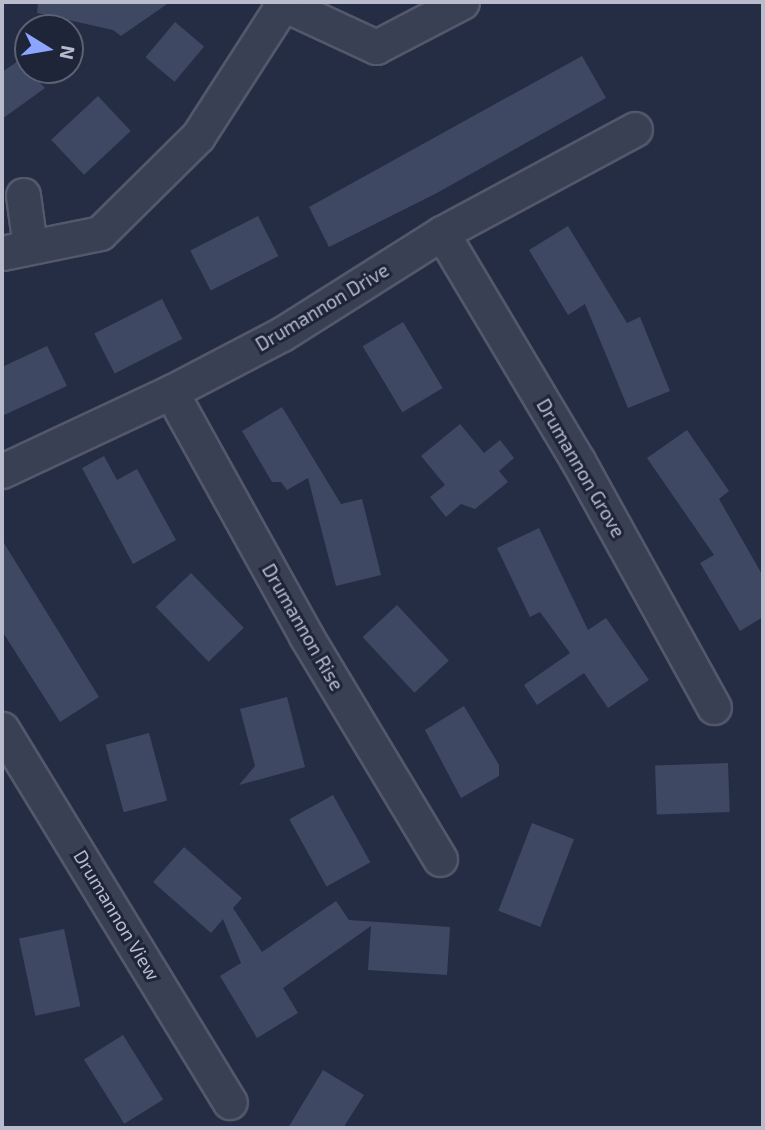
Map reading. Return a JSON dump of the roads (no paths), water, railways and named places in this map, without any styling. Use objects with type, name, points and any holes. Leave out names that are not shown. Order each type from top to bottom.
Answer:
[{"type":"street","points":[[23,195],[16,250],[100,233],[198,136],[281,3],[376,47],[462,2]]},
{"type":"street","name":"Drumannon Drive","points":[[2,471],[171,393],[282,334],[442,233],[635,129]]},
{"type":"street","name":"Drumannon Grove","points":[[442,233],[578,461],[714,707]]},
{"type":"street","name":"Drumannon Rise","points":[[171,393],[306,636],[440,859]]},
{"type":"street","name":"Drumannon View","points":[[2,729],[230,1102]]}]
